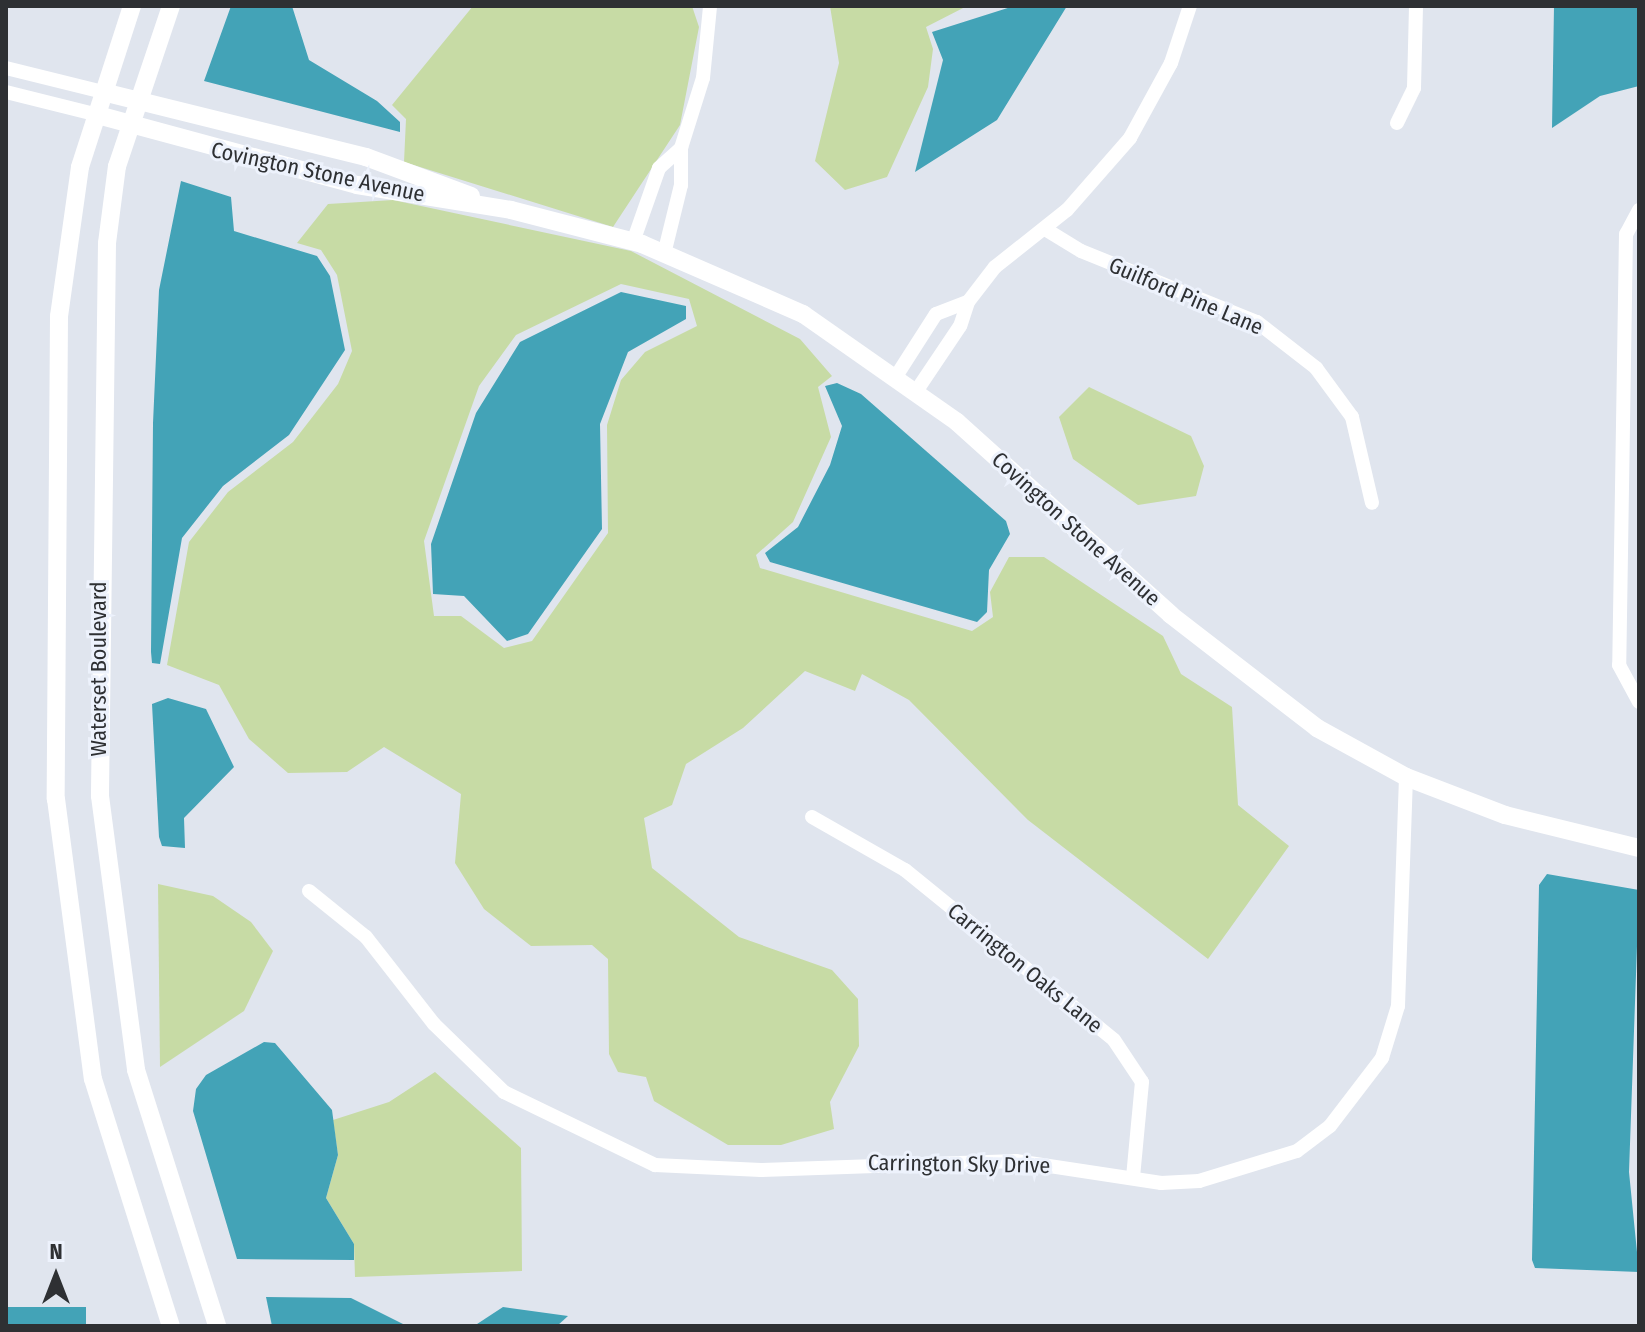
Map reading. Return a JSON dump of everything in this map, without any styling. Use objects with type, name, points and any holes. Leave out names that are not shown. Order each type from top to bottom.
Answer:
[{"type":"street","name":"Waterset Boulevard","points":[[132,6],[94,114],[69,222],[59,316],[56,799],[93,1079],[171,1326]]},
{"type":"street","name":"Waterset Boulevard","points":[[171,6],[127,128],[107,243],[101,364],[100,796],[136,1070],[217,1326]]},
{"type":"street","points":[[664,254],[681,185],[681,148],[703,78],[710,6]]},
{"type":"street","points":[[915,393],[960,326],[968,302],[995,267],[1045,229],[1130,138],[1171,63],[1190,6]]},
{"type":"street","points":[[1397,123],[1414,88],[1416,6]]},
{"type":"street","points":[[6,68],[103,92]]},
{"type":"street","points":[[6,92],[94,114]]},
{"type":"street","name":"Covington Stone Avenue","points":[[103,92],[366,157],[511,210],[633,242],[803,314],[915,393],[1171,615],[1317,728],[1406,777],[1505,815],[1639,848]]},
{"type":"street","name":"Covington Stone Avenue","points":[[94,114],[127,128],[357,185],[511,210]]},
{"type":"street","points":[[633,242],[659,168],[681,148]]},
{"type":"street","points":[[1639,210],[1626,234],[1619,665],[1639,702]]},
{"type":"street","name":"Guilford Pine Lane","points":[[1045,229],[1081,251],[1257,322],[1316,368],[1352,417],[1372,503]]},
{"type":"street","points":[[895,378],[936,314],[968,302]]},
{"type":"street","name":"Carrington Sky Drive","points":[[309,891],[366,937],[450,1043],[504,1092],[641,1160],[761,1170],[1016,1161],[1133,1178],[1199,1181],[1250,1169],[1297,1151],[1354,1099],[1382,1058],[1398,1006],[1406,777]]},
{"type":"street","name":"Carrington Oaks Lane","points":[[812,817],[905,870],[1114,1040],[1142,1082],[1133,1178]]},
{"type":"green space","points":[[473,6],[692,6],[699,27],[680,125],[613,227],[404,162],[406,119],[392,105]]},
{"type":"green space","points":[[830,6],[967,6],[926,27],[933,49],[928,87],[887,177],[845,190],[815,161],[839,63]]},
{"type":"green space","points":[[393,200],[631,251],[800,339],[832,376],[818,387],[831,437],[793,522],[756,555],[760,568],[972,631],[993,617],[990,592],[1009,557],[1044,557],[1163,636],[1181,674],[1232,707],[1238,805],[1289,846],[1208,959],[1028,820],[909,700],[862,674],[855,691],[805,671],[743,728],[686,764],[672,805],[644,818],[652,868],[739,937],[832,970],[858,999],[859,1046],[830,1102],[834,1129],[781,1145],[728,1145],[654,1101],[646,1077],[618,1072],[609,1054],[608,959],[592,945],[531,946],[484,909],[455,863],[461,794],[384,747],[347,772],[288,773],[249,739],[219,685],[167,665],[189,542],[228,492],[293,442],[338,384],[352,351],[337,275],[321,250],[297,243],[328,204]],"holes":[[[621,284],[689,299],[697,326],[645,352],[621,380],[607,425],[608,533],[532,641],[504,648],[461,616],[434,616],[424,541],[479,386],[516,335]]]},
{"type":"green space","points":[[1089,387],[1191,436],[1204,466],[1196,496],[1138,505],[1073,459],[1059,417]]},
{"type":"green space","points":[[158,884],[213,896],[251,922],[273,951],[244,1011],[160,1067]]},
{"type":"green space","points":[[435,1072],[521,1148],[522,1271],[355,1277],[354,1244],[326,1198],[338,1155],[333,1120],[389,1102]]},
{"type":"water","points":[[231,6],[292,6],[309,60],[377,101],[400,122],[400,132],[204,81]]},
{"type":"water","points":[[1014,6],[1067,6],[997,120],[915,172],[943,60],[932,32]]},
{"type":"water","points":[[1554,6],[1639,6],[1639,86],[1600,96],[1552,128]]},
{"type":"water","points":[[181,181],[231,197],[234,231],[317,256],[330,276],[345,350],[289,435],[223,486],[182,538],[160,664],[152,663],[151,652],[153,423],[159,290]]},
{"type":"water","points":[[621,292],[686,306],[686,319],[628,352],[600,424],[602,529],[528,634],[507,641],[464,596],[433,594],[431,544],[476,413],[520,342]]},
{"type":"water","points":[[837,383],[861,394],[1006,521],[1010,534],[989,570],[987,612],[977,622],[770,562],[765,553],[798,527],[830,465],[842,426],[825,386]]},
{"type":"water","points":[[168,698],[206,709],[234,767],[184,818],[185,848],[162,846],[159,837],[152,704]]},
{"type":"water","points":[[1547,874],[1639,890],[1629,1172],[1639,1272],[1535,1268],[1532,1260],[1539,885]]},
{"type":"water","points":[[264,1042],[275,1043],[332,1110],[338,1155],[326,1198],[354,1244],[354,1260],[237,1259],[193,1111],[196,1089],[206,1075]]},
{"type":"water","points":[[266,1297],[351,1298],[407,1326],[272,1326]]},
{"type":"water","points":[[6,1307],[86,1307],[86,1326],[6,1326]]},
{"type":"water","points":[[503,1307],[568,1316],[557,1326],[474,1326]]}]
